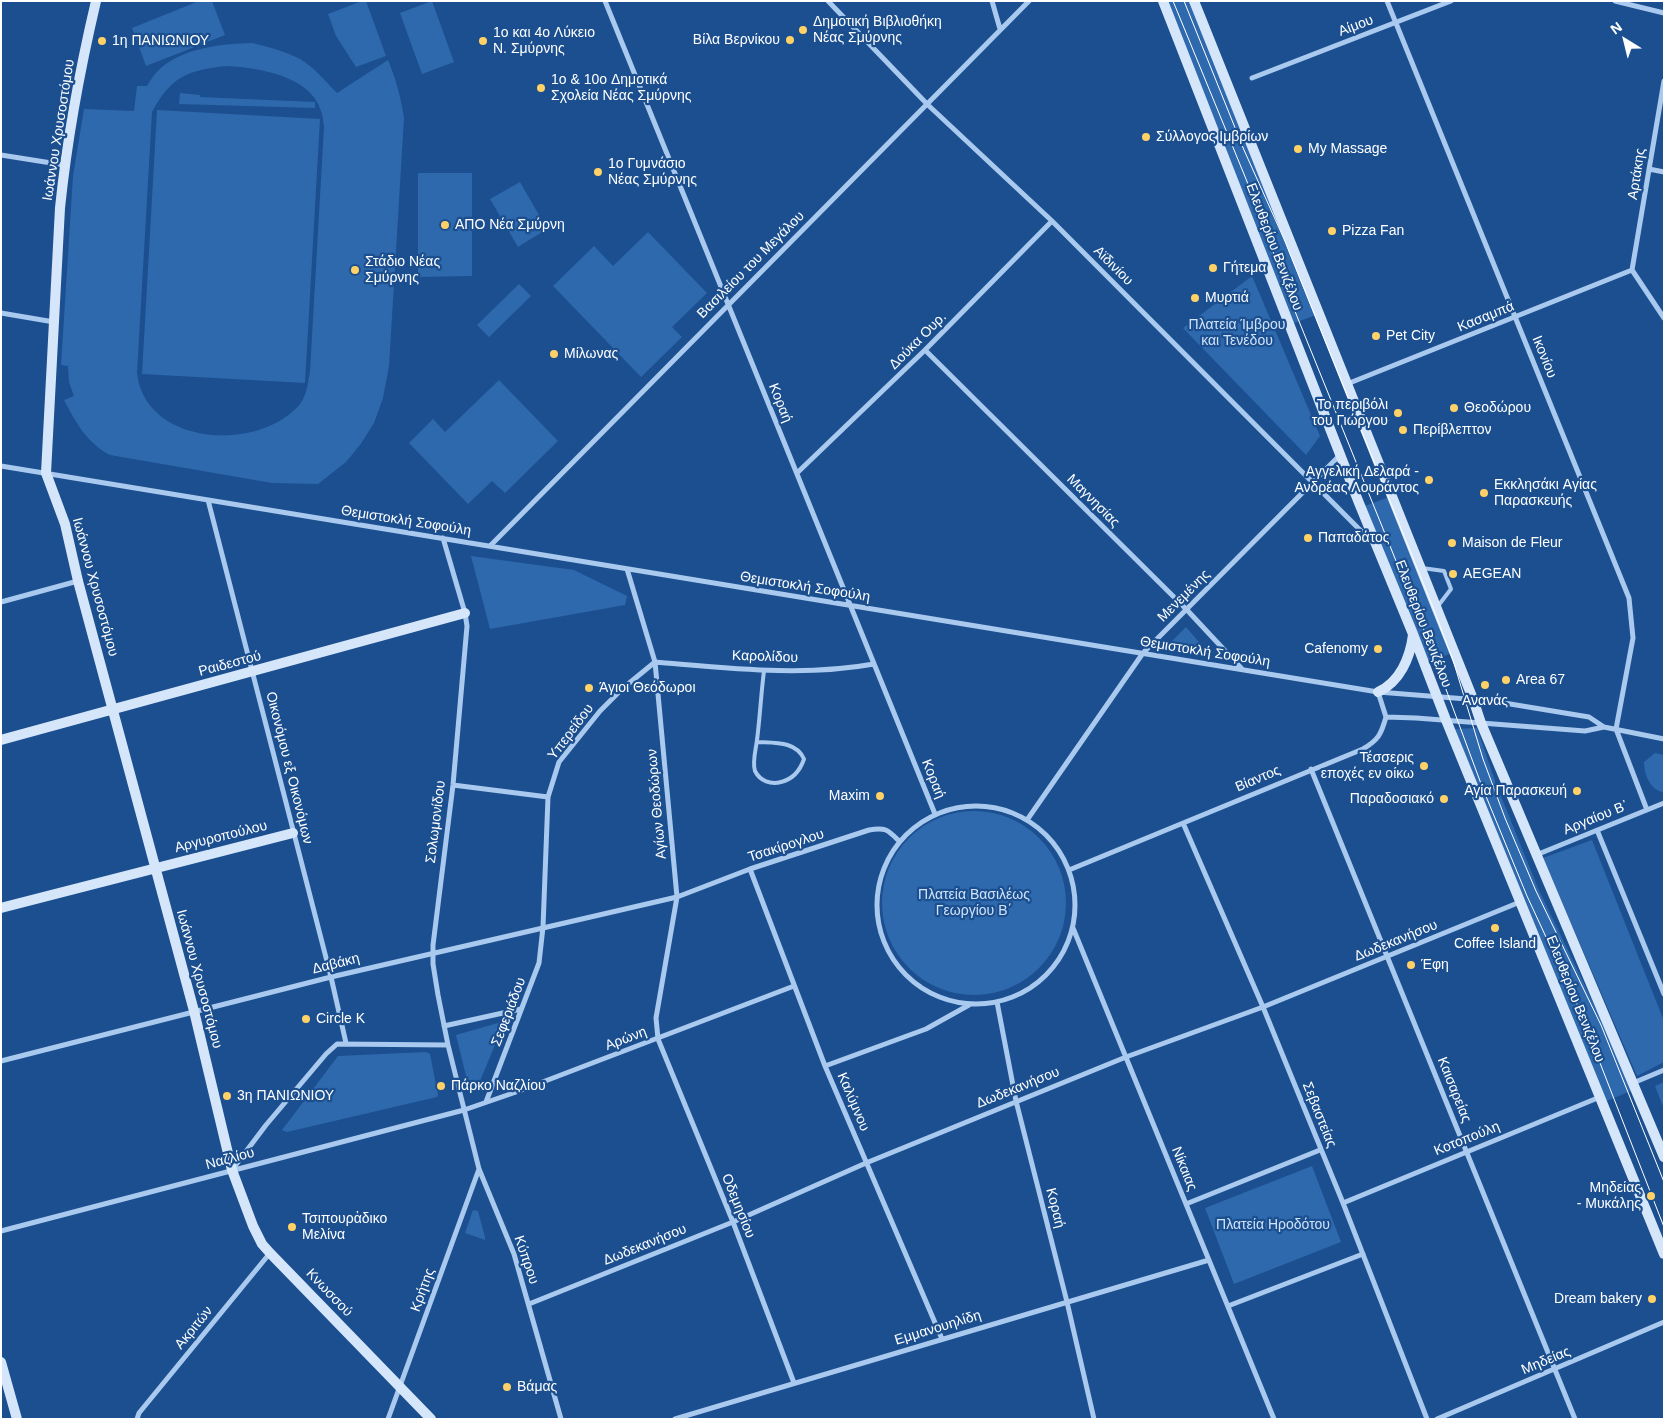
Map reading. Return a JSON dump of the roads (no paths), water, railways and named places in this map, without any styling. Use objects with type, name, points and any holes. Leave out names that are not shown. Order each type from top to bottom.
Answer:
[{"type":"main road","name":"Ιωάννου Χρυσοστόμου","points":[[96,1],[64,165],[46,473],[65,524],[78,581],[194,1011],[232,1170]]},
{"type":"main road","name":"Ελευθερίου Βενιζέλου","points":[[1163,1],[1341,454],[1414,634],[1446,720],[1664,1254]]},
{"type":"main road","name":"Ελευθερίου Βενιζέλου","points":[[1194,1],[1481,722],[1664,1157]]},
{"type":"main road","name":"Ραιδεστού","points":[[1,740],[466,613]]},
{"type":"main road","points":[[1378,692],[1386,688],[1402,670],[1410,654],[1414,634]]},
{"type":"main road","name":"Αργυροπούλου","points":[[1,908],[293,833]]},
{"type":"main road","name":"Κνωσσού","points":[[232,1170],[253,1226],[262,1244],[431,1419]]},
{"type":"main road","points":[[1,1363],[17,1419]]},
{"type":"street","name":"Κοραή","points":[[606,1],[935,814]]},
{"type":"street","name":"Αϊδινίου","points":[[828,1],[928,105],[1052,221],[1379,549]]},
{"type":"street","points":[[992,1],[1000,30]]},
{"type":"street","name":"Βασιλείου του Μεγάλου","points":[[490,546],[1029,1]]},
{"type":"street","name":"Ικονίου","points":[[1387,1],[1630,598],[1634,638],[1616,729]]},
{"type":"street","name":"Αίμου","points":[[1252,78],[1451,1]]},
{"type":"street","points":[[1614,1],[1664,13]]},
{"type":"street","name":"Αρτάκης","points":[[1632,270],[1664,81]]},
{"type":"street","points":[[1,155],[64,165]]},
{"type":"street","points":[[1649,169],[1664,172]]},
{"type":"street","name":"Δούκα Ουρ.","points":[[797,473],[925,350],[1052,221]]},
{"type":"street","points":[[1632,270],[1664,318]]},
{"type":"street","name":"Κασαμπά","points":[[1347,384],[1632,270]]},
{"type":"street","points":[[1,313],[54,322]]},
{"type":"street","name":"Μαγνησίας","points":[[925,350],[1187,610],[1242,670]]},
{"type":"street","name":"Μενεμένης","points":[[1027,820],[1143,653],[1341,454]]},
{"type":"street","name":"Θεμιστοκλή Σοφούλη","points":[[1,466],[1378,692],[1473,699],[1589,717],[1604,727]]},
{"type":"street","name":"Οικονόμου εξ Οικονόμων","points":[[208,500],[331,977],[346,1043]]},
{"type":"street","name":"Σολωμονίδου","points":[[443,538],[466,613],[467,644],[453,785],[433,952],[444,1026],[464,1110]]},
{"type":"street","name":"Αγίων Θεοδώρων","points":[[627,569],[655,662],[677,897],[656,1018],[658,1039]]},
{"type":"street","points":[[1,602],[78,581]]},
{"type":"street","name":"Καρολίδου","points":[[655,662],[764,671],[849,669],[874,664]]},
{"type":"street","name":"Υπερείδου","points":[[544,927],[548,797],[559,762],[587,725],[622,689],[655,662]]},
{"type":"street","points":[[1378,692],[1386,718],[1446,720]]},
{"type":"street","name":"Βίαντος","points":[[1069,870],[1362,749],[1373,743],[1381,734],[1386,718]]},
{"type":"street","name":"Θεμιστοκλή Σοφούλη","points":[[1446,720],[1585,731],[1604,727],[1664,739]]},
{"type":"street","points":[[1616,729],[1647,810]]},
{"type":"street","name":"Καισαρείας","points":[[1311,770],[1575,1419]]},
{"type":"street","points":[[453,785],[548,797]]},
{"type":"street","name":"Αργαίου Β᾽","points":[[1536,854],[1664,804]]},
{"type":"street","points":[[966,806],[982,806],[1013,812],[1027,820],[1048,837],[1060,852],[1069,870],[1075,911],[1072,928],[1065,948],[1058,960],[1040,981],[1022,992],[997,1002],[970,1004],[954,1002],[922,989],[901,971],[885,947],[879,929],[876,910],[877,892],[881,873],[888,856],[899,841],[916,826],[935,814],[966,806]]},
{"type":"street","name":"Σεβαστείας","points":[[1183,823],[1263,1007],[1343,1203],[1427,1419]]},
{"type":"street","name":"Τσακίρογλου","points":[[677,897],[869,830],[882,828],[889,831],[899,841]]},
{"type":"street","points":[[1597,830],[1664,994]]},
{"type":"street","name":"Καλύμνου","points":[[750,870],[794,986],[866,1164],[942,1339]]},
{"type":"street","name":"Δαβάκη","points":[[1,1061],[433,952],[677,897]]},
{"type":"street","name":"Δωδεκανήσου","points":[[529,1304],[733,1222],[1016,1101],[1126,1057],[1263,1007],[1520,902]]},
{"type":"street","name":"Σεφεριάδου","points":[[486,1102],[539,963],[544,927]]},
{"type":"street","name":"Νίκαιας","points":[[1072,928],[1274,1419]]},
{"type":"street","name":"Αρώνη","points":[[464,1110],[658,1039],[794,986]]},
{"type":"street","name":"Κοραή","points":[[997,1002],[1016,1101],[1067,1302],[1094,1419]]},
{"type":"street","points":[[826,1066],[926,1029],[970,1004]]},
{"type":"street","points":[[444,1026],[521,1010]]},
{"type":"street","name":"Οδεμησίου","points":[[658,1039],[733,1222],[794,1383]]},
{"type":"street","points":[[232,1170],[266,1125],[326,1054],[337,1044],[448,1046]]},
{"type":"street","points":[[1633,1083],[1664,1070]]},
{"type":"street","name":"Κοτοπούλη","points":[[1343,1203],[1600,1097]]},
{"type":"street","name":"Ναζλίου","points":[[1,1231],[464,1110]]},
{"type":"street","name":"Κύπρου","points":[[464,1110],[479,1169],[514,1254],[561,1419]]},
{"type":"street","points":[[1186,1204],[1320,1150]]},
{"type":"street","name":"Κρήτης","points":[[388,1419],[479,1169]]},
{"type":"street","name":"Ακριτών","points":[[137,1419],[139,1413],[270,1253]]},
{"type":"street","points":[[1228,1306],[1363,1254]]},
{"type":"street","name":"Εμμανουηλίδη","points":[[675,1419],[1209,1260]]},
{"type":"street","name":"Μηδείας","points":[[1437,1419],[1664,1322]]},
{"type":"lane","points":[[1420,568],[1444,571],[1448,580],[1451,589],[1436,608]]},
{"type":"lane","points":[[757,742],[795,747],[801,752],[804,759],[802,767],[795,775],[783,782],[771,784],[761,778],[755,770],[755,755],[764,671]]},
{"type":"tram line","points":[[1173,1],[1255,201],[1288,294],[1424,630],[1483,789],[1527,896],[1577,1004],[1664,1227]]},
{"type":"tram line","points":[[1184,1],[1244,150],[1284,239],[1432,605],[1453,660],[1483,759],[1505,818],[1536,891],[1601,1025],[1664,1182]]},
{"type":"place","name":"Δημοτική Βιβλιοθήκη Νέας Σμύρνης","points":[[803,30]]},
{"type":"place","name":"Βίλα Βερνίκου","points":[[790,40]]},
{"type":"place","name":"1η ΠΑΝΙΩΝΙΟΥ","points":[[102,41]]},
{"type":"place","name":"1ο και 4ο Λύκειο Ν. Σμύρνης","points":[[483,41]]},
{"type":"place","name":"1ο & 10ο Δημοτικά Σχολεία Νέας Σμύρνης","points":[[541,88]]},
{"type":"place","name":"Σύλλογος Ιμβρίων","points":[[1146,137]]},
{"type":"place","name":"My Massage","points":[[1298,149]]},
{"type":"place","name":"1ο Γυμνάσιο Νέας Σμύρνης","points":[[598,172]]},
{"type":"place","name":"ΑΠΟ Νέα Σμύρνη","points":[[445,225]]},
{"type":"place","name":"Pizza Fan","points":[[1332,231]]},
{"type":"place","name":"Γήτεμα","points":[[1213,268]]},
{"type":"place","name":"Στάδιο Νέας Σμύρνης","points":[[355,270]]},
{"type":"place","name":"Μυρτιά","points":[[1195,298]]},
{"type":"place","name":"Pet City","points":[[1376,336]]},
{"type":"place","name":"Μίλωνας","points":[[554,354]]},
{"type":"place","name":"Θεοδώρου","points":[[1454,408]]},
{"type":"place","name":"Το περιβόλι του Γιώργου","points":[[1398,413]]},
{"type":"place","name":"Περίβλεπτον","points":[[1403,430]]},
{"type":"place","name":"Αγγελική Δελαρά - Ανδρέας Λουράντος","points":[[1429,480]]},
{"type":"place","name":"Εκκλησάκι Αγίας Παρασκευής","points":[[1484,493]]},
{"type":"place","name":"Παπαδάτος","points":[[1308,538]]},
{"type":"place","name":"Maison de Fleur","points":[[1452,543]]},
{"type":"place","name":"AEGEAN","points":[[1453,574]]},
{"type":"place","name":"Cafenomy","points":[[1378,649]]},
{"type":"place","name":"Area 67","points":[[1506,680]]},
{"type":"place","name":"Ανανάς","points":[[1485,685]]},
{"type":"place","name":"Άγιοι Θεόδωροι","points":[[589,688]]},
{"type":"place","name":"Τέσσερις εποχές εν οίκω","points":[[1424,766]]},
{"type":"place","name":"Αγία Παρασκευή","points":[[1577,791]]},
{"type":"place","name":"Maxim","points":[[880,796]]},
{"type":"place","name":"Παραδοσιακό","points":[[1444,799]]},
{"type":"place","name":"Coffee Island","points":[[1495,928]]},
{"type":"place","name":"Έφη","points":[[1411,965]]},
{"type":"place","name":"Circle K","points":[[306,1019]]},
{"type":"place","name":"Πάρκο Ναζλίου","points":[[441,1086]]},
{"type":"place","name":"3η ΠΑΝΙΩΝΙΟΥ","points":[[227,1096]]},
{"type":"place","name":"Μηδείας - Μυκάλης","points":[[1651,1196]]},
{"type":"place","name":"Τσιπουρἁδικο Μελίνα","points":[[292,1227]]},
{"type":"place","name":"Dream bakery","points":[[1652,1299]]},
{"type":"place","name":"Βάμας","points":[[507,1387]]},
{"type":"park label","name":"Πλατεία Ίμβρου και Τενέδου","points":[[1237,334]]},
{"type":"park label","name":"Πλατεία Βασιλέως Γεωργίου Β΄","points":[[974,904]]},
{"type":"park label","name":"Πλατεία Ηροδότου","points":[[1273,1225]]}]
